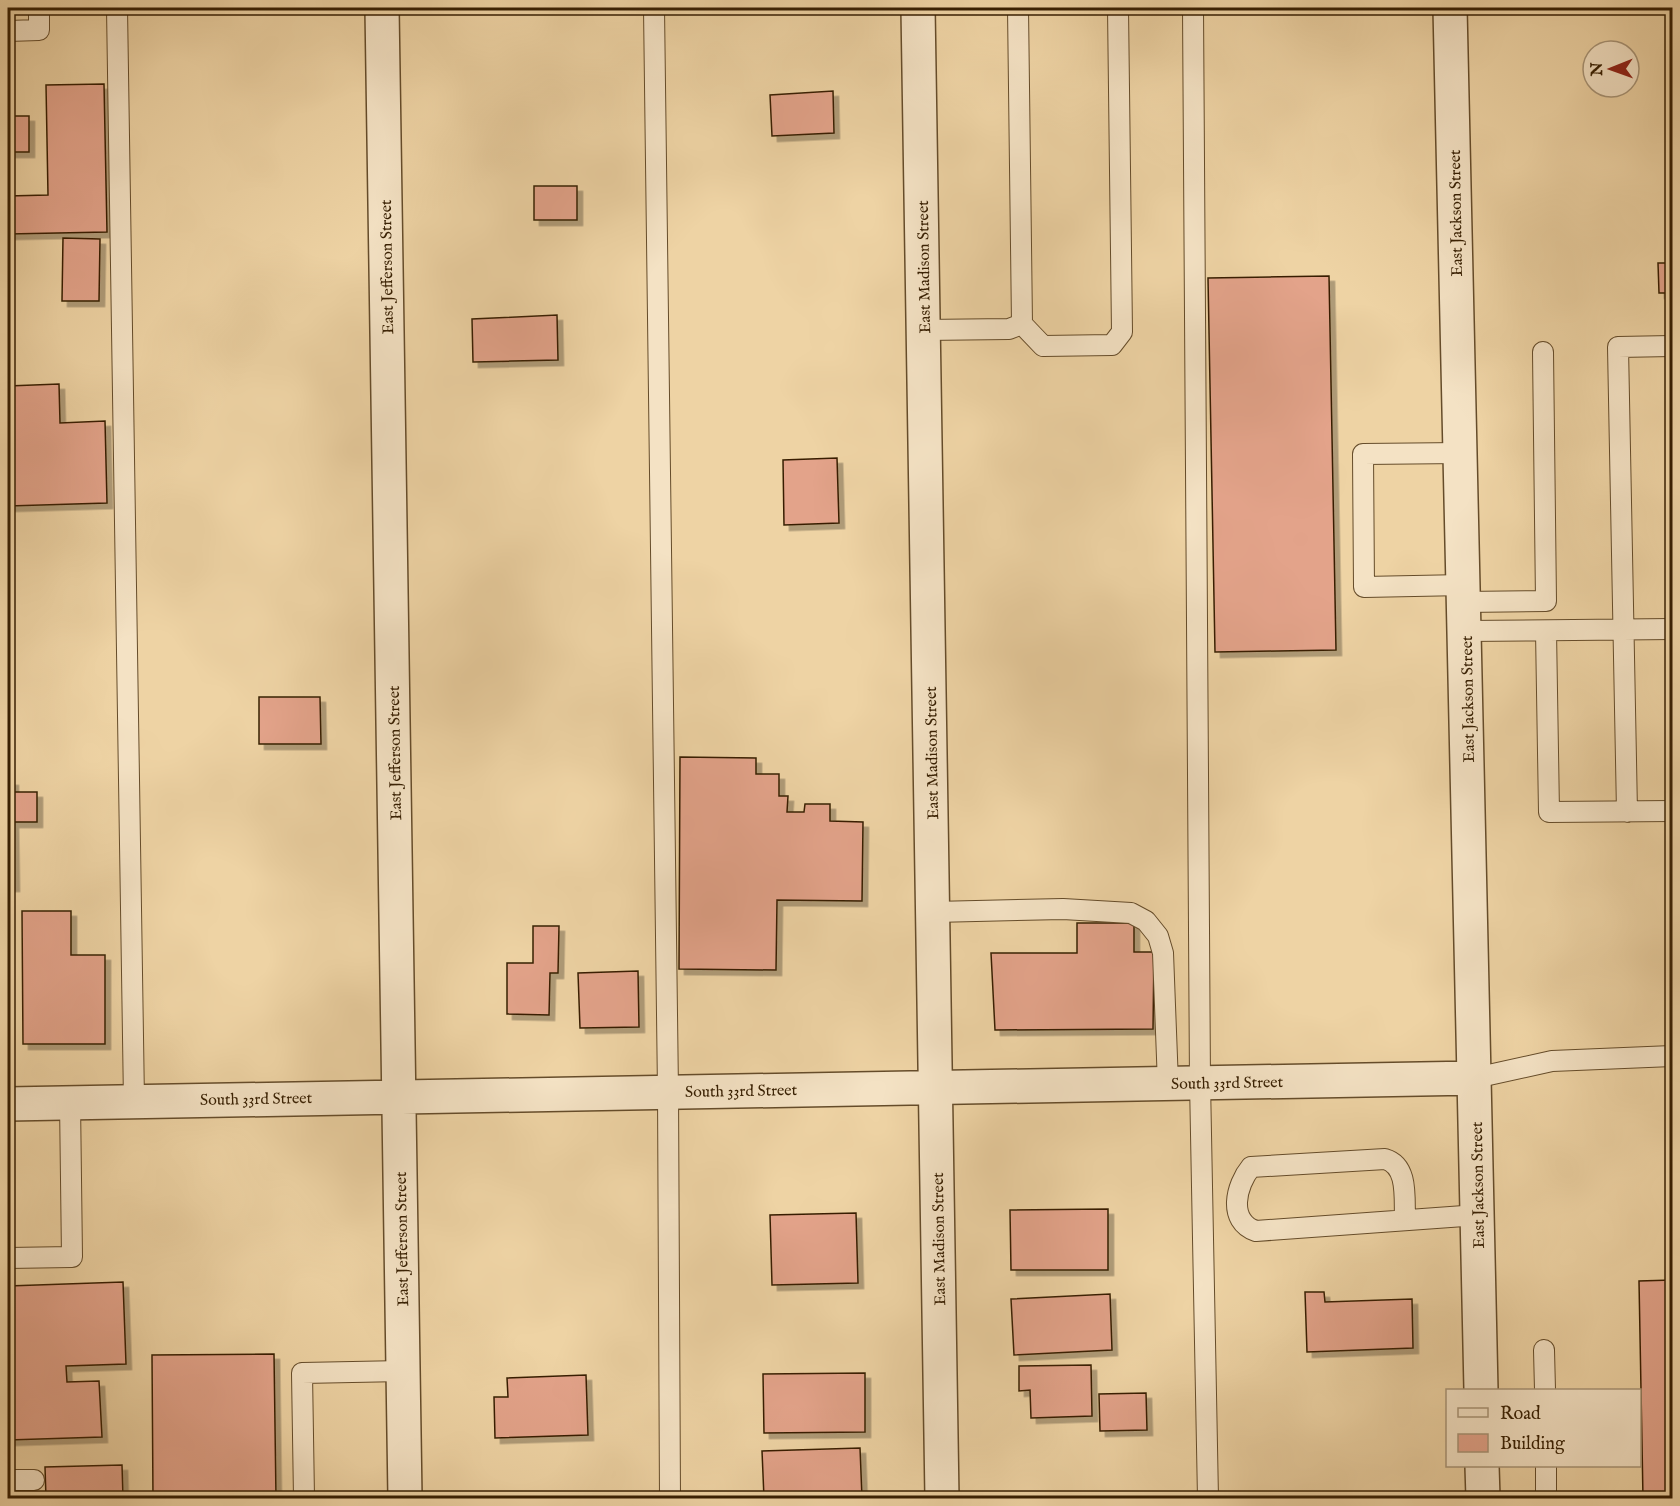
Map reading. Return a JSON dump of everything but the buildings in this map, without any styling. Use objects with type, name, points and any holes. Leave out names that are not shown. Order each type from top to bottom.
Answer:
[{"type":"street","name":"East Jefferson Street","points":[[382,8],[405,1498]]},
{"type":"street","name":"East Madison Street","points":[[918,8],[942,1498]]},
{"type":"street","name":"East Jackson Street","points":[[1450,8],[1481,1389]]},
{"type":"street","name":"South 33rd Street","points":[[8,1104],[399,1095],[1475,1078]]},
{"type":"street","points":[[1482,1467],[1483,1498]]},
{"type":"lane","points":[[8,31],[39,30],[39,8]]},
{"type":"lane","points":[[117,8],[134,1101]]},
{"type":"lane","points":[[654,8],[668,1091],[670,1498]]},
{"type":"lane","points":[[1018,8],[1022,324],[1043,346],[1112,345],[1122,332],[1118,8]]},
{"type":"lane","points":[[1193,8],[1184,1083],[1208,1498]]},
{"type":"lane","points":[[924,330],[1009,329],[1022,324]]},
{"type":"lane","points":[[1627,812],[1618,347],[1672,346]]},
{"type":"lane","points":[[1465,606],[1546,601],[1543,352]]},
{"type":"lane","points":[[1461,453],[1362,454],[1364,586],[1465,606],[1546,630],[1672,629]]},
{"type":"lane","points":[[1546,630],[1549,812],[1672,812]]},
{"type":"lane","points":[[934,912],[1063,909],[1131,913],[1146,921],[1158,936],[1163,953],[1184,1083]]},
{"type":"lane","points":[[1475,1078],[1552,1061],[1672,1056]]},
{"type":"lane","points":[[8,1258],[72,1257],[70,1102]]},
{"type":"lane","points":[[1405,1220],[1401,1170],[1393,1161],[1385,1159],[1251,1167],[1241,1179],[1237,1196],[1240,1220],[1248,1228],[1256,1230],[1405,1220],[1478,1215]]},
{"type":"lane","points":[[1544,1350],[1545,1389]]},
{"type":"lane","points":[[304,1498],[302,1373],[403,1371]]},
{"type":"lane","points":[[1546,1467],[1546,1498]]},
{"type":"lane","points":[[8,1480],[34,1480]]}]
